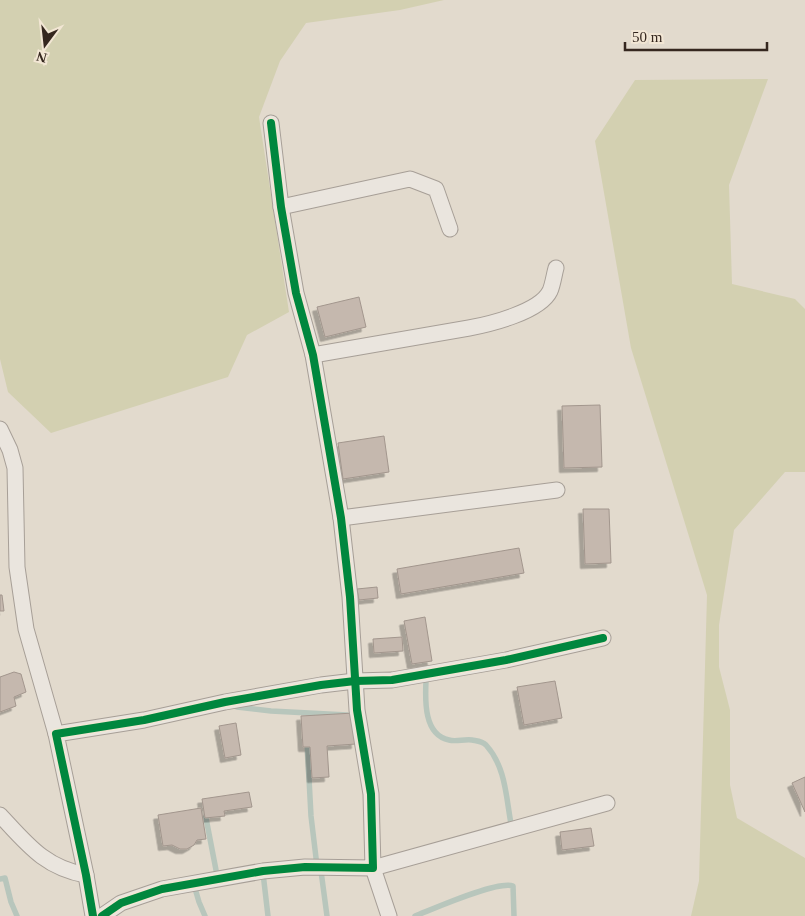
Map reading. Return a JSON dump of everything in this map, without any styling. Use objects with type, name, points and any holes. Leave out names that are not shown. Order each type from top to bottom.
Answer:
[{"type":"street","points":[[271,123],[281,207],[296,292],[312,355],[341,518],[350,597],[355,681],[361,738],[371,794],[373,868],[389,916]]},
{"type":"street","points":[[281,207],[410,179],[436,189],[450,229]]},
{"type":"street","points":[[312,355],[490,324],[512,316],[541,301],[550,292],[556,268]]},
{"type":"street","points":[[0,429],[10,450],[15,468],[17,567],[26,629],[56,734],[94,916]]},
{"type":"street","points":[[341,518],[557,490]]},
{"type":"street","points":[[56,734],[144,720],[225,702],[312,686],[355,681],[392,680],[506,660],[603,638]]},
{"type":"street","points":[[102,916],[121,903],[162,889],[263,871],[305,867],[373,868],[607,803]]},
{"type":"street","points":[[0,815],[39,856],[70,872],[86,875]]},
{"type":"shaded area","points":[[0,0],[444,0],[400,10],[306,23],[280,61],[259,117],[289,312],[247,335],[228,377],[51,433],[8,392],[0,359]]},
{"type":"shaded area","points":[[768,79],[729,185],[732,284],[795,299],[805,309],[805,472],[785,472],[734,530],[719,625],[719,667],[730,710],[730,785],[737,818],[805,858],[805,916],[691,916],[699,881],[707,595],[631,348],[595,141],[635,80]]},
{"type":"building","points":[[359,297],[366,327],[325,337],[317,307]]},
{"type":"building","points":[[600,405],[602,467],[564,468],[562,406]]},
{"type":"building","points":[[384,436],[389,472],[343,479],[338,443]]},
{"type":"building","points":[[583,509],[609,509],[611,563],[585,564]]},
{"type":"building","points":[[519,548],[524,573],[401,594],[397,569]]},
{"type":"building","points":[[377,587],[378,598],[359,600],[357,589]]},
{"type":"building","points":[[0,595],[2,595],[4,611],[0,611]]},
{"type":"building","points":[[425,617],[432,661],[412,664],[404,621]]},
{"type":"building","points":[[402,637],[403,651],[374,653],[373,639]]},
{"type":"building","points":[[14,672],[21,674],[26,692],[14,697],[16,706],[0,712],[0,677]]},
{"type":"building","points":[[555,681],[562,718],[524,725],[517,687]]},
{"type":"building","points":[[354,713],[356,744],[327,746],[329,777],[312,778],[310,747],[303,747],[301,716]]},
{"type":"building","points":[[236,723],[241,755],[225,758],[219,726]]},
{"type":"building","points":[[805,777],[805,812],[792,783]]},
{"type":"building","points":[[249,792],[252,807],[224,811],[225,816],[205,818],[202,799]]},
{"type":"building","points":[[201,808],[206,839],[197,840],[194,845],[187,849],[180,849],[172,845],[163,846],[158,815]]},
{"type":"building","points":[[591,828],[594,846],[562,850],[560,832]]},
{"type":"waterway","points":[[426,681],[426,707],[430,724],[435,731],[441,737],[449,740],[481,742],[493,754],[502,774],[512,829]]},
{"type":"waterway","points":[[237,707],[271,711],[347,715]]},
{"type":"waterway","points":[[307,741],[311,816],[317,866]]},
{"type":"waterway","points":[[206,818],[216,870]]},
{"type":"waterway","points":[[321,871],[327,916]]},
{"type":"waterway","points":[[263,873],[268,916]]},
{"type":"waterway","points":[[0,879],[5,878],[11,902],[17,916]]},
{"type":"waterway","points":[[194,885],[205,916]]},
{"type":"waterway","points":[[415,916],[480,891],[505,885],[513,886],[514,916]]},
{"type":"cycle path","points":[[102,916],[121,903],[162,889],[263,871],[305,867],[373,868],[371,794],[357,710],[350,597],[341,518],[313,355],[296,293],[281,207],[271,123]]},
{"type":"cycle path","points":[[93,916],[56,734],[144,720],[225,702],[321,685],[355,681],[392,680],[506,660],[603,638]]}]
